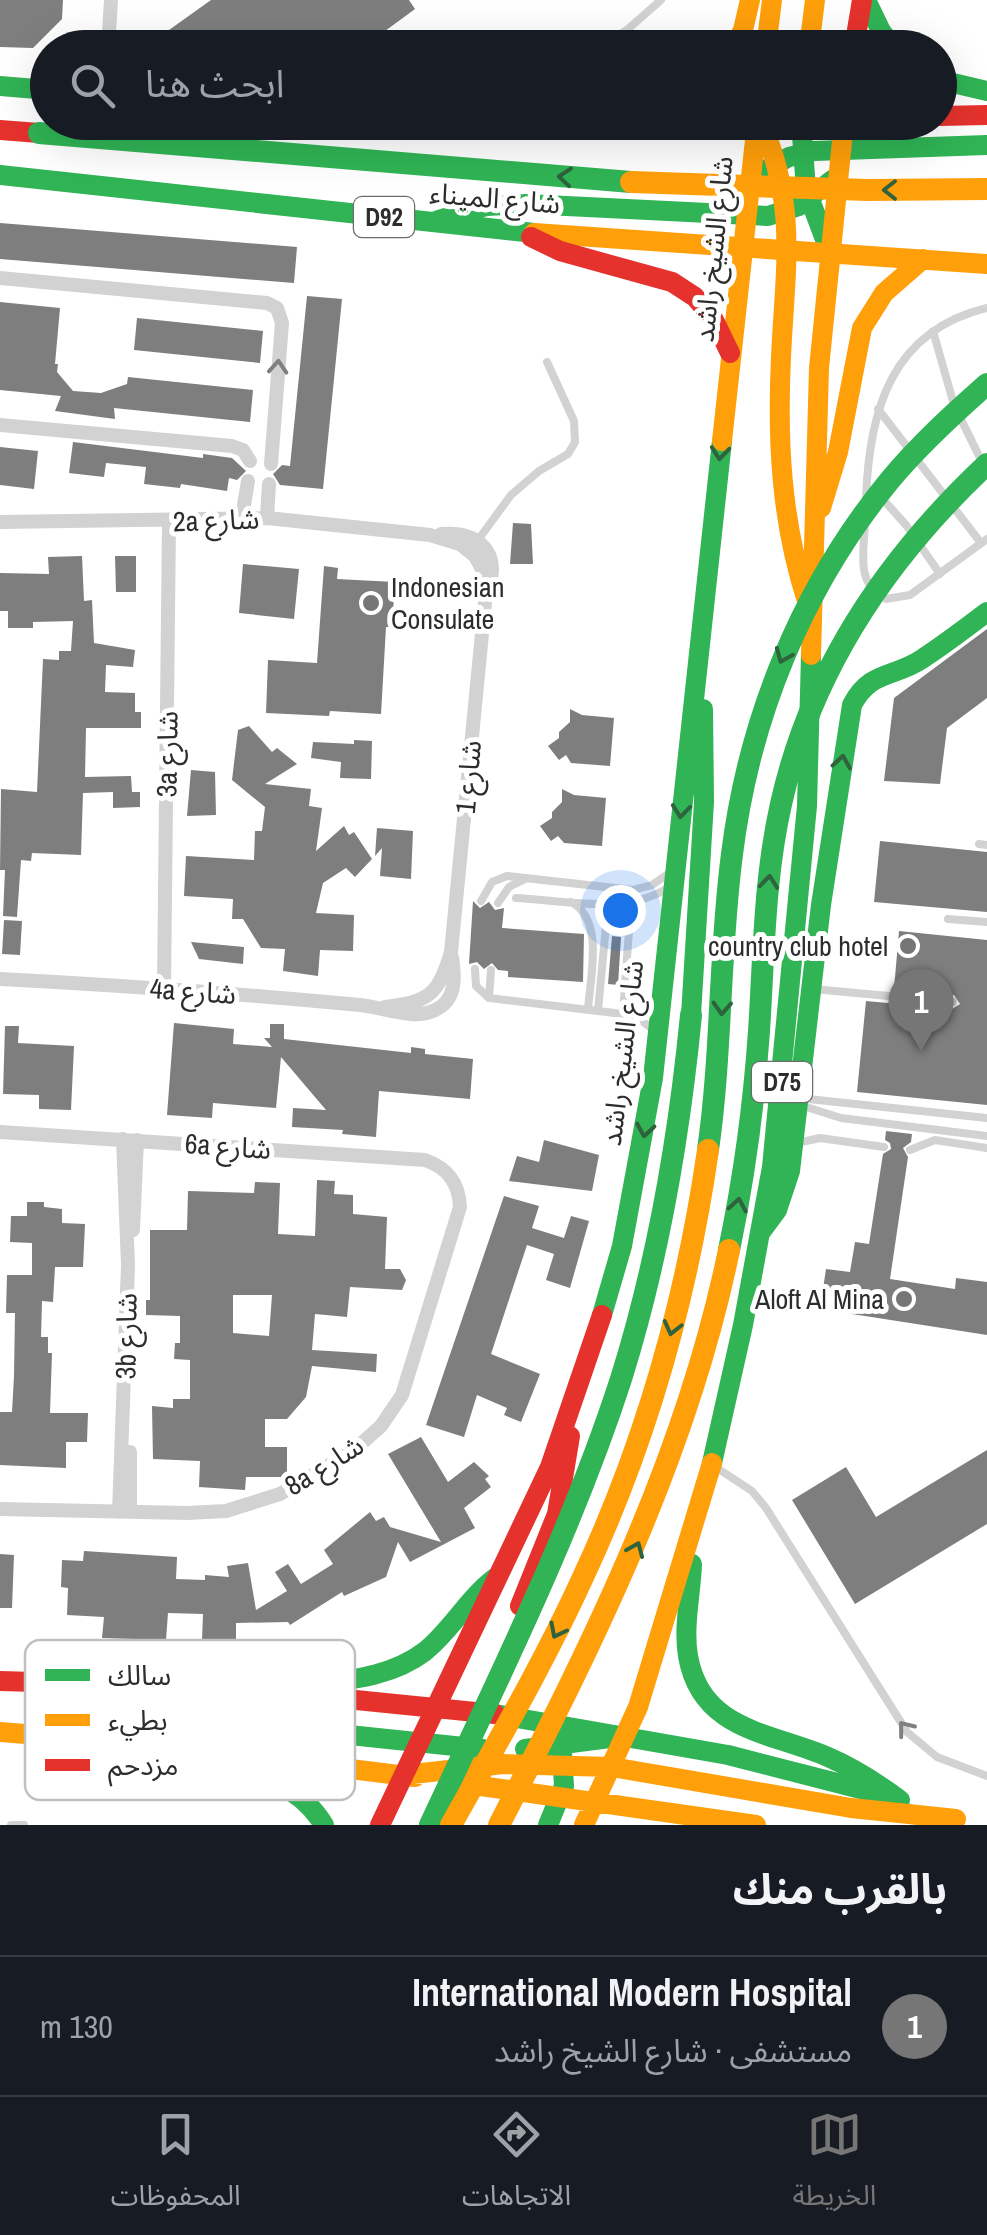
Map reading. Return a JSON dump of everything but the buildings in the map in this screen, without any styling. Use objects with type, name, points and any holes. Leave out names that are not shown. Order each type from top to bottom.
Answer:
[{"type":"main road","points":[[741,30],[750,0]]},
{"type":"main road","points":[[768,30],[772,0]]},
{"type":"main road","points":[[811,30],[815,0]]},
{"type":"main road","points":[[858,30],[864,0]]},
{"type":"main road","points":[[864,0],[882,30]]},
{"type":"main road","points":[[957,84],[987,91]]},
{"type":"main road","points":[[0,86],[30,88]]},
{"type":"main road","points":[[957,116],[987,115]]},
{"type":"main road","points":[[0,130],[30,132]]},
{"type":"main road","points":[[137,140],[674,184],[852,190],[987,189]]},
{"type":"main road","name":"شارع الشيخ راشد","points":[[380,1825],[502,1573],[571,1413],[622,1246],[645,1130],[658,1033],[756,140]]},
{"type":"main road","points":[[768,140],[799,206],[830,254]]},
{"type":"main road","points":[[801,140],[799,206],[790,251],[781,356],[782,489],[790,542],[814,619]]},
{"type":"main road","name":"D75","points":[[584,1825],[612,1767],[657,1652],[691,1538],[712,1465],[760,1233],[782,1087],[800,900],[814,619],[819,368],[842,140]]},
{"type":"main road","points":[[750,180],[801,153],[839,161],[987,145]]},
{"type":"main road","points":[[430,223],[487,206],[526,204],[746,217],[799,206],[839,161]]},
{"type":"main road","name":"شارع الميناء","points":[[0,176],[161,190],[522,232],[987,264]]},
{"type":"main road","points":[[522,232],[582,259],[644,270],[670,280],[692,294],[712,316],[731,356]]},
{"type":"main road","points":[[814,525],[840,443],[856,340],[883,293],[922,260]]},
{"type":"main road","points":[[451,1825],[586,1573],[630,1462],[668,1342],[697,1216],[715,1098],[732,848],[748,760],[773,679],[815,590],[868,508],[919,448],[987,384]]},
{"type":"main road","points":[[500,1825],[632,1559],[674,1450],[708,1340],[734,1227],[749,1131],[771,858],[783,796],[805,724],[835,654],[879,580],[930,518],[987,467]]},
{"type":"main road","points":[[760,1233],[783,1198],[793,1146],[835,809],[855,697],[872,679],[918,662],[987,612]]},
{"type":"main road","points":[[430,1825],[557,1548],[620,1381],[669,1188],[683,1102],[691,1015],[704,802],[704,718],[698,651]]},
{"type":"main road","points":[[474,1767],[476,1713],[557,1514],[568,1464],[571,1413]]},
{"type":"main road","points":[[691,1538],[688,1652],[695,1680],[708,1702],[738,1727],[835,1760],[900,1800]]},
{"type":"main road","points":[[355,1678],[409,1662],[438,1640],[475,1594],[502,1573]]},
{"type":"main road","points":[[0,1681],[25,1682]]},
{"type":"main road","points":[[355,1700],[476,1713],[736,1755],[900,1800],[964,1822]]},
{"type":"main road","points":[[545,1723],[562,1755],[562,1796],[548,1825]]},
{"type":"main road","points":[[0,1732],[25,1734]]},
{"type":"main road","points":[[355,1769],[404,1775],[474,1767],[562,1755],[625,1736]]},
{"type":"main road","points":[[355,1737],[419,1744],[562,1796],[756,1825]]},
{"type":"main road","points":[[562,1755],[851,1808],[964,1822]]},
{"type":"main road","points":[[306,1800],[324,1825]]},
{"type":"street","points":[[109,30],[111,0]]},
{"type":"street","points":[[0,278],[268,304],[277,308],[282,323],[271,464]]},
{"type":"street","points":[[0,425],[232,446],[243,450],[250,461]]},
{"type":"street","points":[[242,517],[248,481]]},
{"type":"street","points":[[267,518],[269,484]]},
{"type":"street","name":"2a شارع","points":[[0,522],[267,518],[430,535],[460,533],[479,547]]},
{"type":"street","name":"3a شارع","points":[[164,988],[169,521]]},
{"type":"street","name":"شارع 1","points":[[436,1001],[448,1000],[454,982],[452,952],[485,603],[479,547]]},
{"type":"street","name":"4a شارع","points":[[0,980],[164,988],[385,1007],[436,1001]]},
{"type":"street","name":"6a شارع","points":[[0,1132],[414,1158],[435,1163],[451,1177]]},
{"type":"street","name":"3b شارع","points":[[124,1512],[130,1140]]},
{"type":"street","name":"8a شارع","points":[[0,1509],[207,1514],[263,1501],[353,1451],[393,1411],[409,1377],[458,1218],[460,1196],[451,1177]]},
{"type":"lane","points":[[625,30],[661,0]]},
{"type":"lane","points":[[878,409],[984,541],[902,598],[886,598],[872,590],[864,566],[870,436],[878,409],[898,366],[933,331],[987,308]]},
{"type":"lane","points":[[933,331],[954,406],[987,467]]},
{"type":"lane","points":[[479,547],[511,495],[568,454],[575,442],[574,421],[547,362]]},
{"type":"lane","points":[[866,483],[906,525],[940,574]]},
{"type":"lane","points":[[482,901],[487,887],[499,878],[633,890],[674,876]]},
{"type":"lane","points":[[593,1010],[606,924],[612,912],[627,903],[657,895],[674,876]]},
{"type":"lane","points":[[498,902],[509,887],[532,879]]},
{"type":"lane","points":[[516,898],[627,903]]},
{"type":"lane","points":[[567,900],[583,910],[591,925],[593,1010]]},
{"type":"lane","points":[[622,1014],[627,903]]},
{"type":"lane","points":[[948,919],[987,922]]},
{"type":"lane","points":[[475,968],[476,986],[489,998],[622,1014],[642,1021],[658,1033]]},
{"type":"lane","points":[[489,998],[492,970]]},
{"type":"lane","points":[[812,989],[953,1002]]},
{"type":"lane","points":[[798,1101],[987,1118]]},
{"type":"lane","points":[[798,1101],[841,1118],[987,1136]]},
{"type":"lane","points":[[922,1128],[914,1148],[935,1140],[987,1148]]},
{"type":"lane","points":[[793,1146],[820,1138],[884,1148]]},
{"type":"lane","points":[[712,1465],[752,1491],[766,1508],[907,1732],[936,1757],[987,1776]]},
{"type":"lane","points":[[11,1825],[24,1825]]},
{"type":"traffic: fast","points":[[866,0],[881,30]]},
{"type":"traffic: fast","points":[[957,84],[987,91]]},
{"type":"traffic: fast","points":[[0,86],[30,88]]},
{"type":"traffic: fast","points":[[124,140],[631,182]]},
{"type":"traffic: fast","points":[[802,140],[806,189],[829,250]]},
{"type":"traffic: fast","points":[[765,170],[789,157],[814,151],[987,145]]},
{"type":"traffic: fast","points":[[0,175],[534,233]]},
{"type":"traffic: fast","points":[[438,220],[487,206],[526,204],[768,216],[799,206],[832,180]]},
{"type":"traffic: fast","points":[[708,1150],[732,854],[751,753],[766,704],[806,609],[859,521],[913,454],[987,384]]},
{"type":"traffic: fast","points":[[602,1315],[622,1246],[653,1078],[722,441]]},
{"type":"traffic: fast","points":[[729,1250],[754,1086],[771,860],[794,754],[833,662],[858,618],[917,537],[987,464]]},
{"type":"traffic: fast","points":[[760,1233],[777,1210],[790,1171],[821,905],[852,705],[875,680],[922,659],[987,612]]},
{"type":"traffic: fast","points":[[712,1463],[772,1167],[807,806],[811,655]]},
{"type":"traffic: fast","points":[[691,1015],[704,802],[703,709]]},
{"type":"traffic: fast","points":[[430,1825],[557,1549],[621,1379],[646,1290],[665,1199],[691,1015]]},
{"type":"traffic: fast","points":[[692,1564],[688,1656],[695,1681],[707,1700],[741,1725],[838,1761],[900,1800]]},
{"type":"traffic: fast","points":[[355,1679],[390,1670],[424,1652],[495,1578]]},
{"type":"traffic: fast","points":[[495,1714],[728,1755],[888,1796]]},
{"type":"traffic: fast","points":[[355,1736],[483,1749]]},
{"type":"traffic: fast","points":[[525,1749],[625,1736]]},
{"type":"traffic: fast","points":[[548,1825],[564,1786],[562,1752]]},
{"type":"traffic: fast","points":[[302,1800],[324,1825]]},
{"type":"traffic: slow","points":[[743,30],[750,0]]},
{"type":"traffic: slow","points":[[768,30],[772,0]]},
{"type":"traffic: slow","points":[[811,30],[815,0]]},
{"type":"traffic: slow","points":[[722,441],[755,140]]},
{"type":"traffic: slow","points":[[768,140],[785,210],[780,388],[786,511],[807,601]]},
{"type":"traffic: slow","points":[[811,655],[819,368],[842,140]]},
{"type":"traffic: slow","points":[[631,182],[868,190],[987,189]]},
{"type":"traffic: slow","points":[[534,233],[987,264]]},
{"type":"traffic: slow","points":[[821,508],[838,452],[862,328],[884,293],[923,259]]},
{"type":"traffic: slow","points":[[451,1825],[553,1639],[627,1473],[676,1314],[708,1150]]},
{"type":"traffic: slow","points":[[499,1825],[602,1616],[663,1474],[711,1326],[729,1250]]},
{"type":"traffic: slow","points":[[584,1825],[638,1707],[712,1463]]},
{"type":"traffic: slow","points":[[0,1732],[25,1734]]},
{"type":"traffic: slow","points":[[404,1775],[503,1764],[612,1767],[851,1808],[956,1819]]},
{"type":"traffic: slow","points":[[355,1770],[415,1777]]},
{"type":"traffic: slow","points":[[459,1783],[756,1825]]},
{"type":"traffic: jam","points":[[857,30],[862,0]]},
{"type":"traffic: jam","points":[[957,116],[987,115]]},
{"type":"traffic: jam","points":[[0,130],[30,132]]},
{"type":"traffic: jam","points":[[531,237],[560,251],[672,282],[695,297],[714,320],[730,353]]},
{"type":"traffic: jam","points":[[380,1825],[550,1467],[602,1315]]},
{"type":"traffic: jam","points":[[520,1606],[557,1514],[570,1436]]},
{"type":"traffic: jam","points":[[0,1681],[25,1682]]},
{"type":"traffic: jam","points":[[355,1700],[495,1714]]},
{"type":"place","name":"Indonesian Consulate","points":[[371,603]]},
{"type":"place","name":"country club hotel","points":[[908,946]]},
{"type":"place","name":"International Modern Hospital","points":[[921,1051]]},
{"type":"place","name":"Aloft Al Mina","points":[[904,1299]]}]
